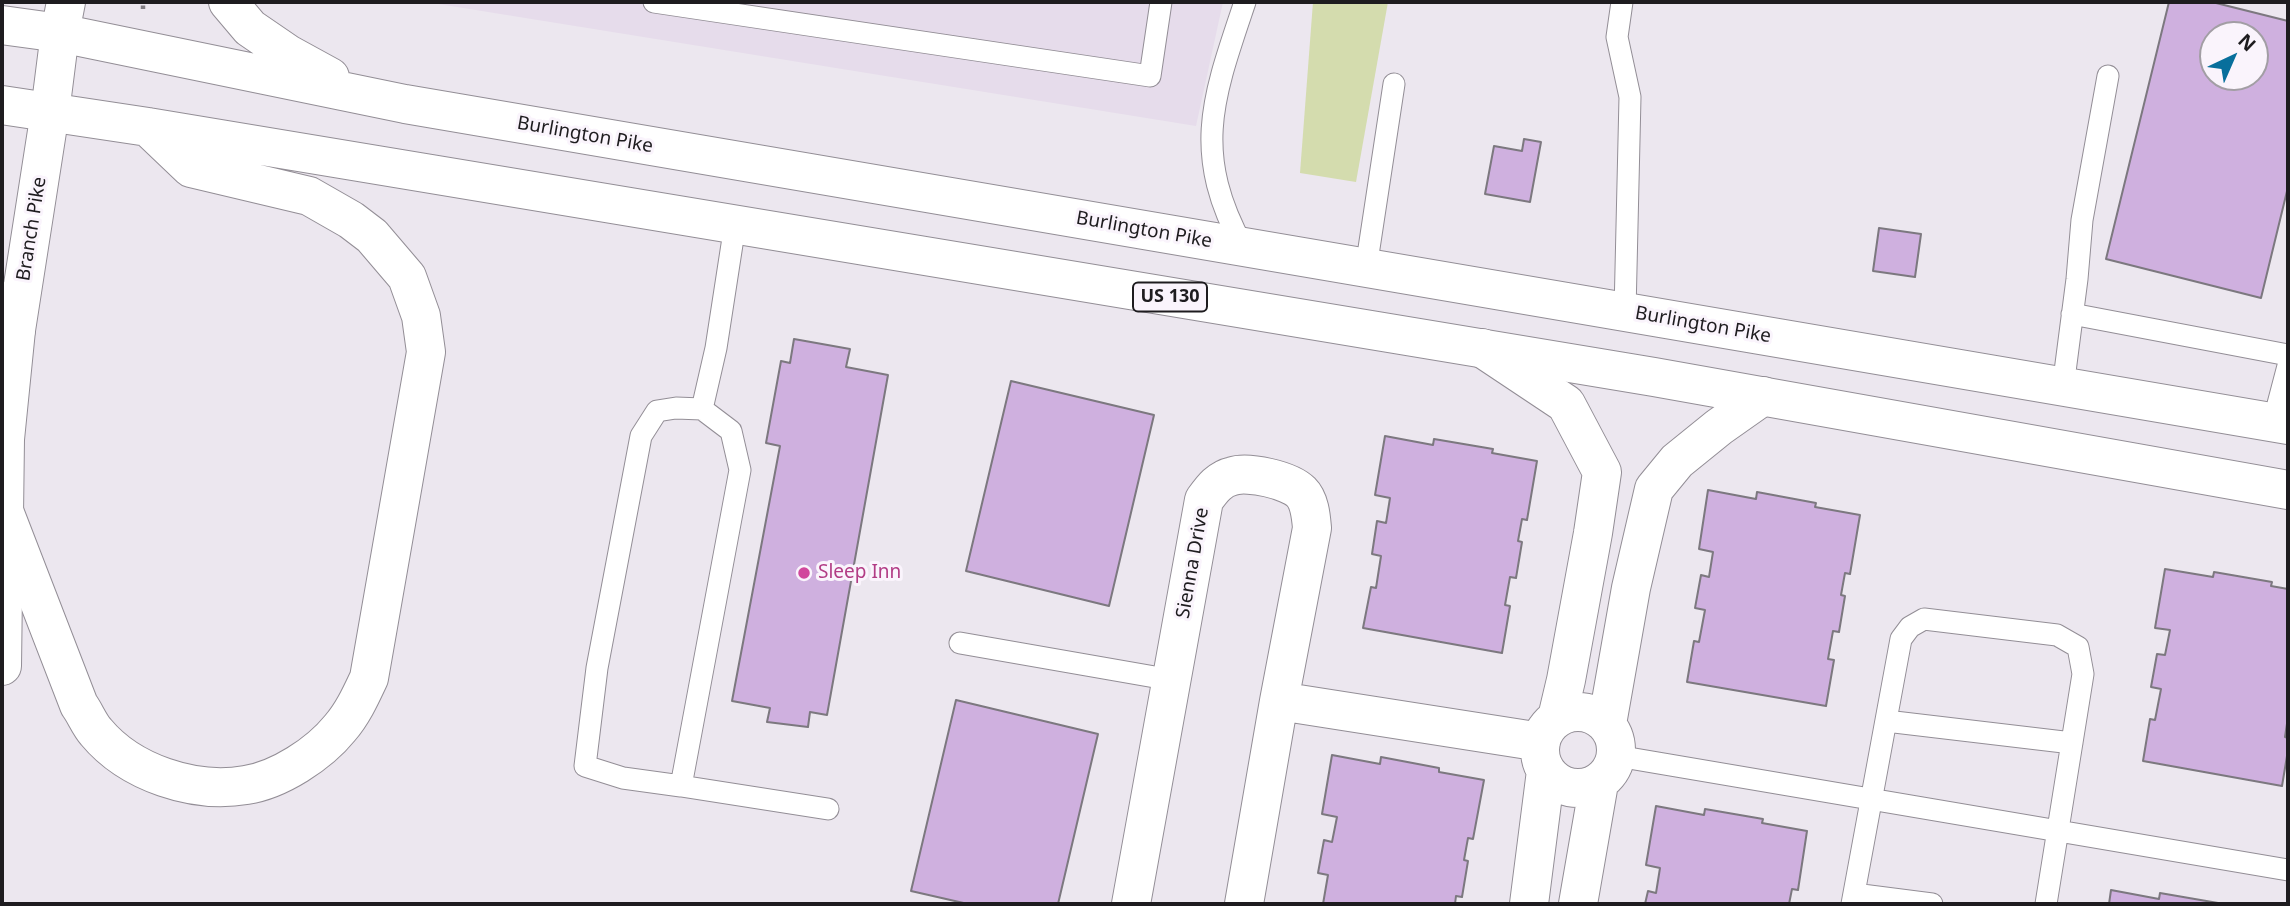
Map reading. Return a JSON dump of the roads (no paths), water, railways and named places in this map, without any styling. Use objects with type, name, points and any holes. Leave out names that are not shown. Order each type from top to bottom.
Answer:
[{"type":"main road","points":[[228,2],[250,28],[288,54],[335,80],[405,104]]},
{"type":"main road","name":"Burlington Pike","points":[[2,25],[63,17],[405,104],[2281,424]]},
{"type":"main road","name":"Branch Pike","points":[[2,666],[9,315],[50,112],[63,17]]},
{"type":"main road","name":"US 130","points":[[2,105],[1482,348],[2288,490]]},
{"type":"main road","points":[[4,511],[79,705],[96,732],[121,755],[180,782],[213,787],[246,785],[274,777],[321,747],[340,729],[357,705],[369,678],[426,352],[421,316],[407,277],[372,236],[351,220],[309,196],[191,169],[148,127]]},
{"type":"main road","points":[[1482,348],[1566,404],[1602,472],[1566,680],[1548,743],[1529,904]]},
{"type":"main road","points":[[1578,904],[1608,754],[1631,589],[1654,489],[1677,461],[1763,396]]},
{"type":"main road","name":"Sienna Drive","points":[[1131,904],[1204,500],[1215,484],[1233,475],[1257,475],[1282,482],[1301,492],[1310,510],[1312,528],[1244,904]]},
{"type":"main road","points":[[1279,701],[1548,743]]},
{"type":"main road","points":[[1548,743],[1574,712],[1592,715],[1608,754]]},
{"type":"main road","points":[[1548,743],[1560,785],[1580,789],[1608,754]]},
{"type":"lane","points":[[654,2],[1150,76],[1161,2]]},
{"type":"lane","points":[[1243,247],[1221,197],[1213,165],[1212,143],[1214,99],[1245,2]]},
{"type":"lane","points":[[1622,2],[1617,37],[1630,97],[1625,312]]},
{"type":"lane","points":[[2063,387],[2082,220],[2108,76]]},
{"type":"lane","points":[[1366,268],[1394,84]]},
{"type":"lane","points":[[702,409],[716,348],[735,225]]},
{"type":"lane","points":[[2072,314],[2288,355]]},
{"type":"lane","points":[[2281,424],[2288,366]]},
{"type":"lane","points":[[681,786],[740,470],[731,431],[702,409],[676,408],[657,411],[641,436],[597,668],[585,766],[623,778],[828,809]]},
{"type":"lane","points":[[1932,904],[1853,899],[1901,639],[1910,626],[1924,619],[2057,635],[2078,647],[2082,674],[2046,904]]},
{"type":"lane","points":[[960,643],[1172,680]]},
{"type":"lane","points":[[1886,721],[2072,743]]},
{"type":"lane","points":[[1608,754],[2288,870]]},
{"type":"place","name":"Sleep Inn","points":[[804,573]]}]
